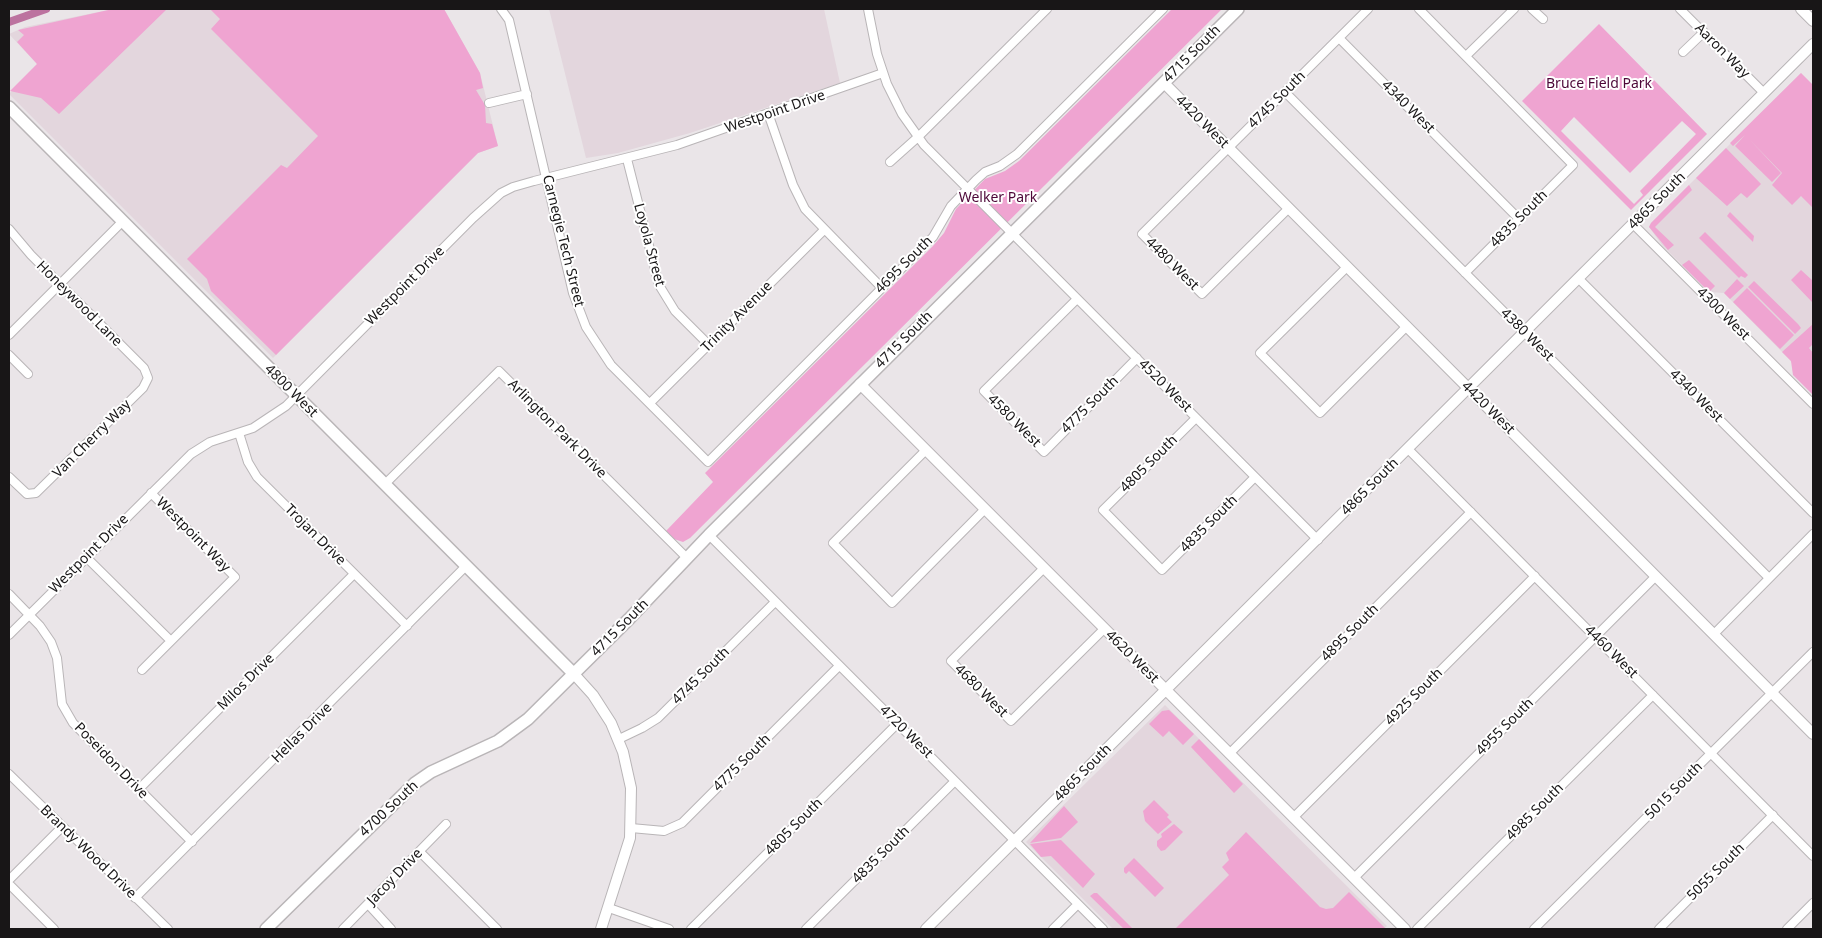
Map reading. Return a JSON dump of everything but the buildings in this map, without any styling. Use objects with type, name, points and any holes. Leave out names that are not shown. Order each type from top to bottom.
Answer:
[{"type":"main road","name":"4715 South","points":[[574,674],[709,535],[1238,9]]},
{"type":"main road","name":"4800 West","points":[[9,107],[574,674]]},
{"type":"main road","name":"4700 South","points":[[266,929],[415,783],[446,764],[498,741],[528,719],[574,674]]},
{"type":"street","name":"Carnegie Tech Street","points":[[501,9],[510,20],[574,293],[586,327],[611,364],[708,462]]},
{"type":"street","name":"4520 West","points":[[868,9],[883,73],[902,114],[918,137],[1318,540]]},
{"type":"street","points":[[890,162],[918,137],[1047,9]]},
{"type":"street","name":"4695 South","points":[[708,462],[933,237],[951,206],[968,188],[985,172],[1005,164],[1017,154],[1163,9]]},
{"type":"street","name":"4745 South","points":[[1142,234],[1368,9]]},
{"type":"street","points":[[1419,9],[1466,56],[1514,9]]},
{"type":"street","points":[[1532,9],[1543,19]]},
{"type":"street","name":"Aaron Way","points":[[1680,9],[1764,93]]},
{"type":"street","points":[[1801,9],[1813,21]]},
{"type":"street","points":[[1683,52],[1704,32]]},
{"type":"street","name":"4340 West","points":[[1339,38],[1519,219]]},
{"type":"street","name":"4865 South","points":[[926,929],[1813,44]]},
{"type":"street","name":"4835 South","points":[[1465,273],[1574,165],[1466,56]]},
{"type":"street","name":"Westpoint Drive","points":[[9,635],[178,465],[200,447],[239,434],[265,422],[296,395],[491,200],[513,187],[677,145],[883,73]]},
{"type":"street","name":"4420 West","points":[[1164,83],[1813,734]]},
{"type":"street","name":"4380 West","points":[[1285,92],[1769,578]]},
{"type":"street","points":[[489,103],[527,94]]},
{"type":"street","points":[[768,114],[798,197],[810,215],[882,288]]},
{"type":"street","name":"Loyola Street","points":[[627,159],[658,285],[675,311],[708,345]]},
{"type":"street","name":"4480 West","points":[[1142,234],[1202,294],[1289,208]]},
{"type":"street","points":[[9,335],[123,221]]},
{"type":"street","name":"4300 West","points":[[1633,224],[1813,404]]},
{"type":"street","name":"Honeywood Lane","points":[[9,230],[144,368],[148,378]]},
{"type":"street","name":"Trinity Avenue","points":[[650,403],[824,230]]},
{"type":"street","points":[[1347,267],[1260,353],[1320,413],[1407,326]]},
{"type":"street","name":"4340 West","points":[[1579,279],[1813,513]]},
{"type":"street","name":"4580 West","points":[[1044,452],[984,391],[1077,299]]},
{"type":"street","points":[[9,355],[28,374]]},
{"type":"street","name":"4775 South","points":[[1044,452],[1137,358]]},
{"type":"street","name":"Arlington Park Drive","points":[[385,484],[499,371],[687,558]]},
{"type":"street","name":"Van Cherry Way","points":[[9,477],[30,495],[36,493],[144,388],[148,378]]},
{"type":"street","name":"4620 West","points":[[860,384],[1405,929]]},
{"type":"street","name":"4805 South","points":[[1162,570],[1103,510],[1196,418]]},
{"type":"street","name":"Trojan Drive","points":[[239,434],[248,462],[254,473],[406,626]]},
{"type":"street","name":"4460 West","points":[[1408,449],[1813,856]]},
{"type":"street","points":[[926,450],[833,543],[892,603],[985,509]]},
{"type":"street","name":"4835 South","points":[[1162,570],[1255,477]]},
{"type":"street","name":"Westpoint Way","points":[[151,493],[234,576],[170,640]]},
{"type":"street","name":"4895 South","points":[[1229,754],[1471,512]]},
{"type":"street","points":[[1714,634],[1813,534]]},
{"type":"street","name":"4720 West","points":[[709,535],[1102,929]]},
{"type":"street","points":[[86,557],[170,640],[142,670]]},
{"type":"street","name":"Hellas Drive","points":[[136,898],[466,566]]},
{"type":"street","name":"4680 West","points":[[1044,568],[951,661],[1011,721],[1104,628]]},
{"type":"street","name":"Milos Drive","points":[[139,789],[354,574]]},
{"type":"street","name":"4925 South","points":[[1293,818],[1535,576]]},
{"type":"street","name":"4955 South","points":[[1354,878],[1656,576]]},
{"type":"street","name":"Poseidon Drive","points":[[9,594],[44,631],[54,647],[61,698],[70,718],[192,842]]},
{"type":"street","name":"4745 South","points":[[619,739],[658,718],[775,602]]},
{"type":"street","name":"5015 South","points":[[1534,929],[1813,652]]},
{"type":"street","name":"4775 South","points":[[630,828],[664,831],[682,823],[839,666]]},
{"type":"street","points":[[574,674],[602,708],[619,739],[631,788],[630,828],[626,855],[601,929]]},
{"type":"street","name":"4985 South","points":[[1417,929],[1653,695]]},
{"type":"street","name":"4805 South","points":[[691,929],[897,724]]},
{"type":"street","name":"Brandy Wood Drive","points":[[9,774],[168,929]]},
{"type":"street","name":"4835 South","points":[[806,929],[955,781]]},
{"type":"street","name":"5055 South","points":[[1659,929],[1773,816]]},
{"type":"street","name":"Jacoy Drive","points":[[343,929],[446,824]]},
{"type":"street","points":[[9,880],[62,827]]},
{"type":"street","points":[[420,852],[497,929]]},
{"type":"street","points":[[9,884],[54,929]]},
{"type":"street","points":[[1787,929],[1813,903]]},
{"type":"street","points":[[368,904],[391,929]]},
{"type":"street","points":[[1053,929],[1078,904]]},
{"type":"street","points":[[608,908],[669,929]]},
{"type":"shaded area","points":[[113,9],[444,9],[480,73],[498,146],[478,153],[273,358],[9,94],[37,64],[9,34],[25,27]]},
{"type":"shaded area","points":[[549,9],[824,9],[840,83],[690,133],[618,153],[586,158]]},
{"type":"shaded area","points":[[1801,73],[1813,85],[1813,355],[1793,375],[1792,363],[1789,359],[1724,293],[1709,292],[1662,245],[1649,227]]},
{"type":"shaded area","points":[[1165,705],[1387,926],[1384,929],[1113,929],[1026,842]]},
{"type":"green space","points":[[113,9],[167,9],[59,114],[41,98],[10,91],[37,64],[17,42],[24,35],[18,30]]},
{"type":"green space","points":[[210,9],[444,9],[480,73],[483,88],[476,90],[485,105],[486,123],[492,124],[498,146],[478,153],[276,355],[211,291],[207,279],[187,259],[281,165],[287,168],[318,136],[211,29],[220,19]]},
{"type":"green space","name":"Welker Park","points":[[1172,9],[1222,9],[690,538],[683,542],[674,539],[666,531],[713,482],[705,473],[933,246],[944,233],[956,209],[985,179],[1005,171],[1019,161]]},
{"type":"green space","name":"Bruce Field Park","points":[[1599,24],[1707,134],[1631,210],[1522,101]],"holes":[[[1574,117],[1630,173],[1682,121],[1696,134],[1640,191],[1643,195],[1634,204],[1561,131]]]},
{"type":"green space","points":[[1801,73],[1813,85],[1813,208],[1801,196],[1792,205],[1772,185],[1782,173],[1749,139],[1781,173],[1772,182],[1735,146],[1745,135],[1733,146],[1730,143]]},
{"type":"green space","points":[[1726,148],[1761,184],[1747,198],[1741,193],[1727,206],[1696,178]]},
{"type":"green space","points":[[1689,185],[1692,190],[1655,227],[1674,245],[1668,250],[1649,227]]},
{"type":"green space","points":[[1730,212],[1754,236],[1753,242],[1727,216]]},
{"type":"green space","points":[[1705,232],[1748,275],[1745,278],[1741,276],[1739,278],[1699,238]]},
{"type":"green space","points":[[1689,260],[1715,286],[1709,292],[1682,265]]},
{"type":"green space","points":[[1801,270],[1813,281],[1813,303],[1791,280]]},
{"type":"green space","points":[[1737,279],[1744,286],[1730,299],[1724,293]]},
{"type":"green space","points":[[1754,281],[1798,324],[1801,328],[1795,334],[1748,287]]},
{"type":"green space","points":[[1747,288],[1794,335],[1780,349],[1733,302]]},
{"type":"green space","points":[[1813,324],[1813,344],[1809,348],[1813,353],[1813,395],[1793,375],[1791,361],[1782,352]]},
{"type":"green space","points":[[1169,710],[1194,734],[1183,745],[1169,731],[1163,737],[1149,724],[1162,711]]},
{"type":"green space","points":[[1199,739],[1243,784],[1234,793],[1191,747]]},
{"type":"green space","points":[[1154,800],[1169,815],[1167,817],[1172,822],[1158,834],[1145,821],[1143,811]]},
{"type":"green space","points":[[1064,806],[1078,822],[1061,838],[1030,843]]},
{"type":"green space","points":[[1174,824],[1183,832],[1165,850],[1161,851],[1157,846],[1157,841],[1162,837],[1161,834]]},
{"type":"green space","points":[[1246,832],[1320,907],[1326,909],[1333,908],[1349,892],[1385,928],[1175,929],[1229,875],[1222,867],[1229,860],[1226,853]]},
{"type":"green space","points":[[1061,840],[1095,874],[1083,888],[1051,856],[1041,857],[1030,844]]},
{"type":"green space","points":[[1134,858],[1164,888],[1155,897],[1129,871],[1126,874],[1124,872],[1124,868]]},
{"type":"green space","points":[[1097,893],[1133,929],[1124,929],[1090,896]]},
{"type":"waterway","points":[[9,22],[46,9]]}]
